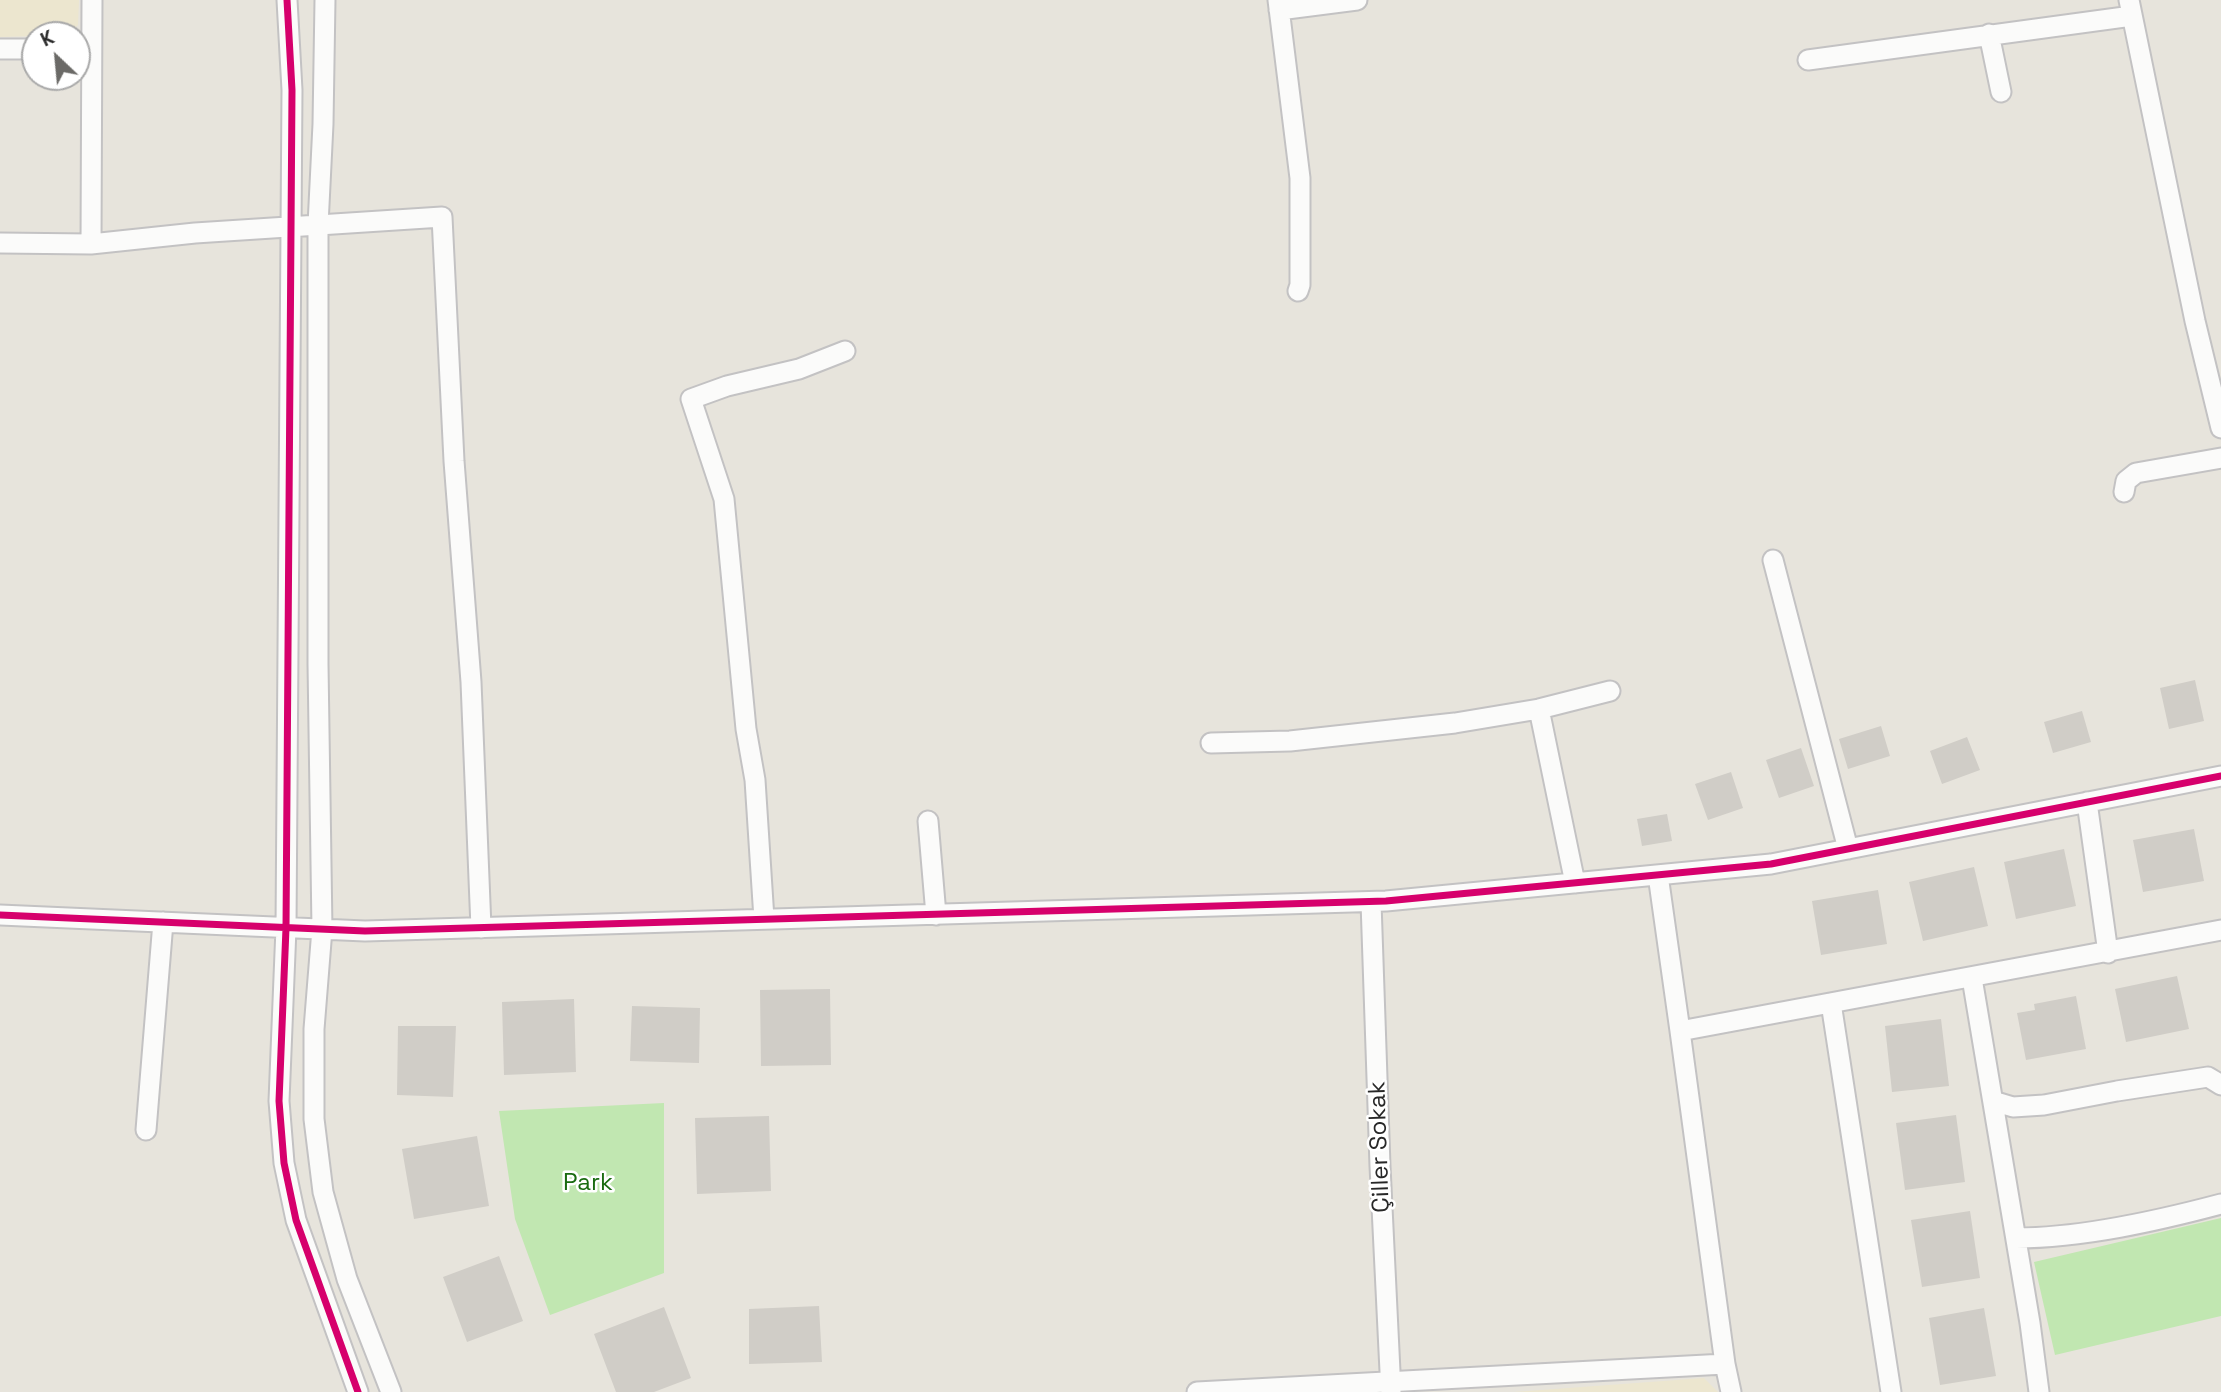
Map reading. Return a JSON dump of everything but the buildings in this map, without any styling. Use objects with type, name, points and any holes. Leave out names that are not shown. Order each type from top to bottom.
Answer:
[{"type":"street","points":[[89,21],[92,0]]},
{"type":"street","points":[[287,0],[292,90],[286,928],[279,1101],[284,1163],[296,1220],[358,1392]]},
{"type":"street","points":[[325,0],[318,225],[318,664],[322,929],[314,1029],[314,1119],[323,1192],[347,1279],[391,1392]]},
{"type":"street","points":[[1298,291],[1300,178],[1279,5],[1357,0]]},
{"type":"street","points":[[1808,61],[1989,34],[2131,8],[2195,321],[2221,428]]},
{"type":"street","points":[[1989,34],[2001,92]]},
{"type":"street","points":[[0,49],[21,49]]},
{"type":"street","points":[[85,91],[90,244]]},
{"type":"street","points":[[0,243],[90,244],[195,233],[442,217],[454,461],[471,682],[481,928]]},
{"type":"street","points":[[764,919],[755,780],[746,729],[724,499],[691,399],[727,386],[799,369],[845,351]]},
{"type":"street","points":[[2124,492],[2126,481],[2136,473],[2221,458]]},
{"type":"street","points":[[1773,560],[1848,849]]},
{"type":"street","points":[[1211,743],[1290,741],[1455,723],[1539,709],[1610,691]]},
{"type":"street","points":[[1539,709],[1575,883]]},
{"type":"street","points":[[0,915],[365,931],[1371,902],[1771,864],[2221,776]]},
{"type":"street","points":[[2087,802],[2108,953]]},
{"type":"street","points":[[928,821],[936,915]]},
{"type":"street","points":[[1658,875],[1731,1392]]},
{"type":"street","name":"Çiller Sokak","points":[[1371,902],[1380,1180],[1391,1387]]},
{"type":"street","points":[[146,1130],[163,922]]},
{"type":"street","points":[[1680,1031],[2221,930]]},
{"type":"street","points":[[1972,978],[2039,1392]]},
{"type":"street","points":[[1831,1003],[1891,1392]]},
{"type":"street","points":[[1993,1101],[2013,1107],[2044,1105],[2208,1077],[2221,1086]]},
{"type":"street","points":[[2016,1238],[2052,1238],[2187,1213],[2221,1204]]},
{"type":"street","points":[[1197,1392],[1391,1387],[1725,1364]]},
{"type":"shaded area","points":[[0,0],[79,0],[78,21],[21,21],[21,36],[0,37]]},
{"type":"shaded area","points":[[1704,1378],[1718,1392],[1514,1392]]},
{"type":"green space","name":"Park","points":[[664,1103],[664,1273],[550,1315],[515,1219],[499,1111]]},
{"type":"green space","points":[[2221,1218],[2221,1316],[2055,1355],[2034,1262]]},
{"type":"cycle path","points":[[287,0],[292,90],[286,928],[279,1101],[284,1163],[296,1220],[358,1392]]},
{"type":"cycle path","points":[[0,915],[365,931],[1386,901],[1771,864],[2221,776]]}]
